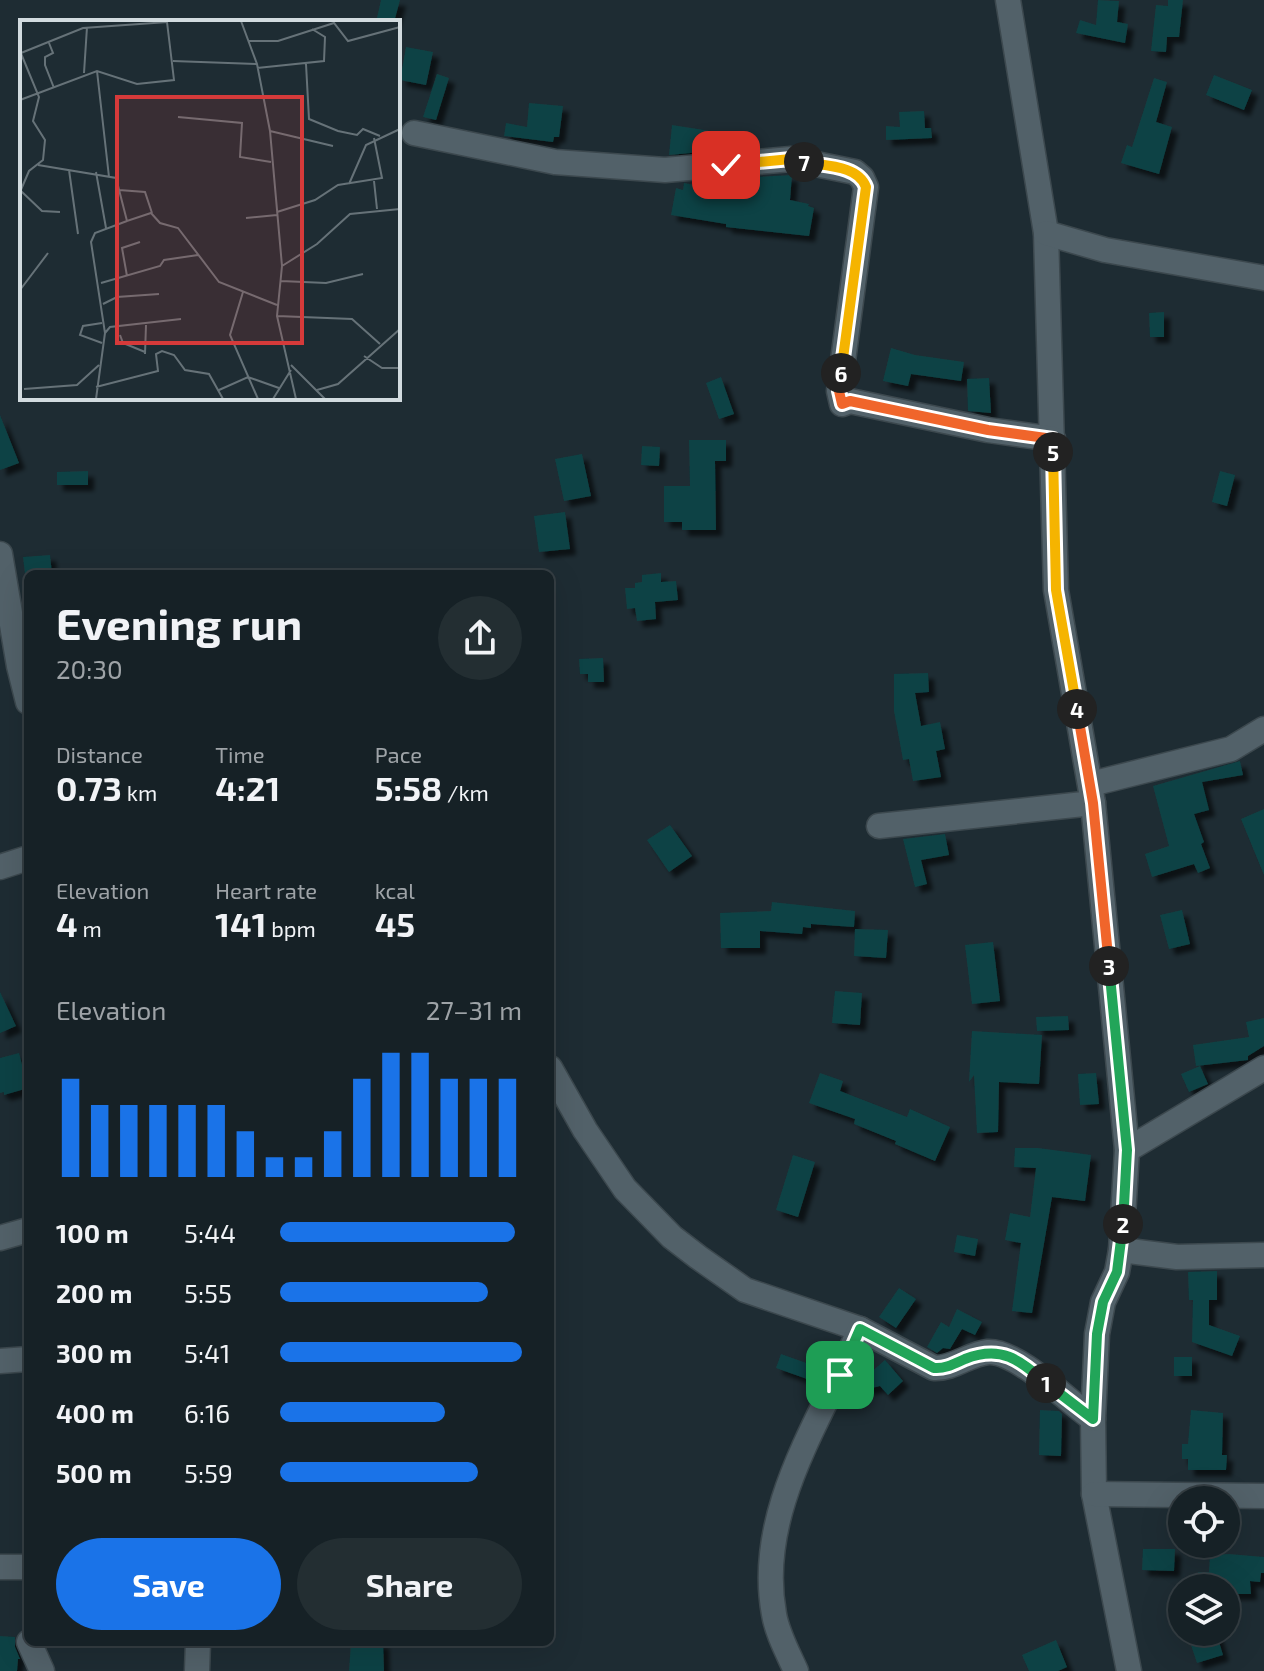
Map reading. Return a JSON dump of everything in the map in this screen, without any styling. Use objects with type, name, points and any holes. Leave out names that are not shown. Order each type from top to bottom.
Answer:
[{"type":"street","points":[[1008,0],[1046,233],[1056,590],[1092,794],[1127,1150],[1121,1250],[1117,1272],[1103,1302],[1097,1334],[1093,1419],[1094,1494],[1129,1671]]},
{"type":"street","points":[[414,133],[555,162],[665,170],[791,159],[855,172],[866,187],[839,391],[842,404],[850,401],[988,430],[1053,439]]},
{"type":"street","points":[[1046,233],[1105,250],[1264,278]]},
{"type":"street","points":[[0,554],[20,632],[24,667]]},
{"type":"street","points":[[879,826],[1092,794],[1231,749],[1264,729]]},
{"type":"street","points":[[0,867],[24,859]]},
{"type":"street","points":[[1127,1150],[1264,1068]]},
{"type":"street","points":[[554,1079],[625,1189],[672,1237],[745,1290],[860,1329],[934,1368],[944,1368],[988,1352],[1009,1356],[1093,1419]]},
{"type":"street","points":[[0,1238],[24,1231]]},
{"type":"street","points":[[1121,1250],[1177,1257],[1264,1255]]},
{"type":"street","points":[[796,1671],[774,1617],[770,1581],[777,1519],[797,1460],[860,1329]]},
{"type":"street","points":[[0,1361],[24,1359]]},
{"type":"street","points":[[1094,1494],[1264,1496]]},
{"type":"street","points":[[0,1567],[24,1567]]},
{"type":"street","points":[[31,1646],[42,1671]]},
{"type":"street","points":[[197,1671],[198,1646]]},
{"type":"building","points":[[381,0],[400,0],[395,20],[376,20]]},
{"type":"building","points":[[1098,0],[1119,1],[1117,22],[1128,24],[1125,43],[1076,33],[1080,20],[1096,25]]},
{"type":"building","points":[[1168,0],[1183,0],[1179,37],[1167,37],[1166,52],[1151,51],[1156,5],[1168,6]]},
{"type":"building","points":[[406,47],[433,52],[426,85],[400,80]]},
{"type":"building","points":[[437,74],[449,78],[436,120],[423,117]]},
{"type":"building","points":[[1214,75],[1252,90],[1244,110],[1206,95]]},
{"type":"building","points":[[1154,78],[1167,82],[1156,122],[1172,127],[1159,174],[1121,163],[1127,145],[1132,147]]},
{"type":"building","points":[[529,103],[563,106],[559,137],[554,137],[553,142],[504,136],[506,123],[527,127]]},
{"type":"building","points":[[924,111],[925,128],[931,128],[932,138],[886,140],[886,126],[900,127],[899,112]]},
{"type":"building","points":[[672,125],[717,132],[713,151],[669,155]]},
{"type":"building","points":[[792,175],[790,200],[814,208],[809,236],[726,227],[726,224],[671,215],[676,188],[683,190],[684,183],[728,191],[728,188],[753,190],[754,177]]},
{"type":"building","points":[[1164,312],[1164,337],[1150,337],[1149,313]]},
{"type":"building","points":[[891,348],[964,362],[961,381],[911,374],[908,386],[883,381]]},
{"type":"building","points":[[721,377],[734,414],[719,419],[706,383]]},
{"type":"building","points":[[989,378],[991,413],[968,411],[967,379]]},
{"type":"building","points":[[0,415],[19,463],[0,470]]},
{"type":"building","points":[[689,440],[726,440],[726,461],[715,461],[716,530],[682,530],[682,522],[664,522],[664,486],[690,486]]},
{"type":"building","points":[[642,446],[660,447],[659,466],[641,465]]},
{"type":"building","points":[[582,454],[591,496],[564,501],[555,459]]},
{"type":"building","points":[[88,471],[88,485],[57,485],[57,472]]},
{"type":"building","points":[[1220,471],[1235,475],[1227,506],[1212,502]]},
{"type":"building","points":[[565,512],[570,549],[539,552],[534,516]]},
{"type":"building","points":[[50,555],[52,570],[25,570],[23,557]]},
{"type":"building","points":[[661,573],[661,582],[676,581],[678,600],[655,602],[656,619],[637,621],[635,608],[627,609],[625,588],[635,588],[635,583],[642,582],[642,575]]},
{"type":"building","points":[[603,658],[604,682],[588,682],[588,674],[580,674],[579,659]]},
{"type":"building","points":[[928,673],[929,692],[915,693],[921,726],[940,722],[945,749],[936,751],[941,777],[913,781],[909,759],[903,760],[894,711],[894,674]]},
{"type":"building","points":[[1240,761],[1243,775],[1202,782],[1209,810],[1194,814],[1210,868],[1198,873],[1194,864],[1152,877],[1145,854],[1169,846],[1153,786]]},
{"type":"building","points":[[1264,809],[1264,875],[1241,819]]},
{"type":"building","points":[[670,825],[692,856],[669,872],[647,840]]},
{"type":"building","points":[[945,834],[949,855],[921,860],[927,884],[915,887],[903,839]]},
{"type":"building","points":[[772,902],[855,911],[854,927],[811,924],[811,928],[803,927],[802,934],[760,931],[760,948],[721,948],[720,913],[771,911]]},
{"type":"building","points":[[1182,910],[1190,944],[1169,949],[1160,915]]},
{"type":"building","points":[[855,929],[888,930],[886,958],[854,956]]},
{"type":"building","points":[[993,942],[1000,1001],[972,1004],[965,945]]},
{"type":"building","points":[[835,991],[862,993],[860,1025],[832,1023]]},
{"type":"building","points":[[0,992],[16,1026],[0,1033]]},
{"type":"building","points":[[1068,1016],[1069,1030],[1037,1031],[1036,1017]]},
{"type":"building","points":[[1264,1018],[1264,1046],[1248,1056],[1248,1060],[1196,1066],[1193,1045],[1249,1037],[1246,1022]]},
{"type":"building","points":[[972,1031],[1042,1035],[1039,1084],[999,1082],[998,1132],[977,1133],[974,1075],[969,1082]]},
{"type":"building","points":[[19,1053],[24,1089],[4,1095],[4,1092],[0,1093],[0,1058]]},
{"type":"building","points":[[1200,1066],[1208,1084],[1189,1092],[1181,1074]]},
{"type":"building","points":[[820,1073],[843,1081],[840,1091],[907,1117],[910,1109],[950,1127],[935,1161],[854,1124],[855,1119],[809,1103]]},
{"type":"building","points":[[1096,1073],[1099,1104],[1080,1105],[1078,1074]]},
{"type":"building","points":[[1015,1148],[1091,1155],[1085,1201],[1052,1197],[1032,1313],[1012,1311],[1021,1243],[1005,1240],[1010,1213],[1030,1217],[1036,1168],[1014,1167]]},
{"type":"building","points":[[793,1155],[815,1162],[798,1217],[776,1210]]},
{"type":"building","points":[[957,1235],[978,1239],[975,1256],[954,1252]]},
{"type":"building","points":[[1217,1271],[1217,1300],[1209,1300],[1209,1325],[1240,1336],[1232,1356],[1192,1342],[1193,1300],[1189,1300],[1188,1272]]},
{"type":"building","points":[[899,1288],[916,1299],[896,1328],[879,1317]]},
{"type":"building","points":[[957,1309],[982,1322],[975,1335],[962,1329],[950,1349],[943,1348],[937,1353],[927,1347],[941,1322],[949,1327]]},
{"type":"building","points":[[781,1354],[812,1365],[807,1379],[776,1368]]},
{"type":"building","points":[[1174,1357],[1192,1357],[1192,1376],[1174,1376]]},
{"type":"building","points":[[885,1360],[903,1381],[888,1395],[880,1386],[846,1394]]},
{"type":"building","points":[[1040,1410],[1059,1411],[1062,1414],[1061,1456],[1039,1455]]},
{"type":"building","points":[[1191,1410],[1223,1413],[1222,1455],[1227,1455],[1226,1470],[1188,1470],[1188,1459],[1182,1459],[1182,1444],[1188,1444]]},
{"type":"building","points":[[1143,1549],[1168,1549],[1168,1558],[1175,1558],[1174,1571],[1142,1570]]},
{"type":"building","points":[[1240,1555],[1264,1557],[1264,1573],[1261,1573],[1260,1582],[1250,1581],[1251,1594],[1240,1594],[1240,1574],[1198,1574],[1209,1572],[1210,1558],[1240,1558]]},
{"type":"building","points":[[0,1636],[15,1637],[20,1659],[17,1671],[0,1671]]},
{"type":"building","points":[[1056,1640],[1067,1667],[1058,1671],[1029,1671],[1022,1655]]},
{"type":"building","points":[[351,1646],[383,1646],[384,1671],[349,1671]]},
{"type":"building","points":[[1191,1646],[1220,1646],[1223,1655],[1197,1663]]},
{"type":"route","points":[[726,165],[791,159],[855,172],[862,178],[866,187],[839,391],[842,404],[850,401],[988,430],[1053,439],[1056,590],[1093,803],[1127,1150],[1121,1250],[1117,1272],[1103,1302],[1097,1334],[1093,1419],[1031,1370],[1009,1356],[995,1352],[979,1354],[939,1369],[924,1365],[860,1329],[840,1375]]}]
